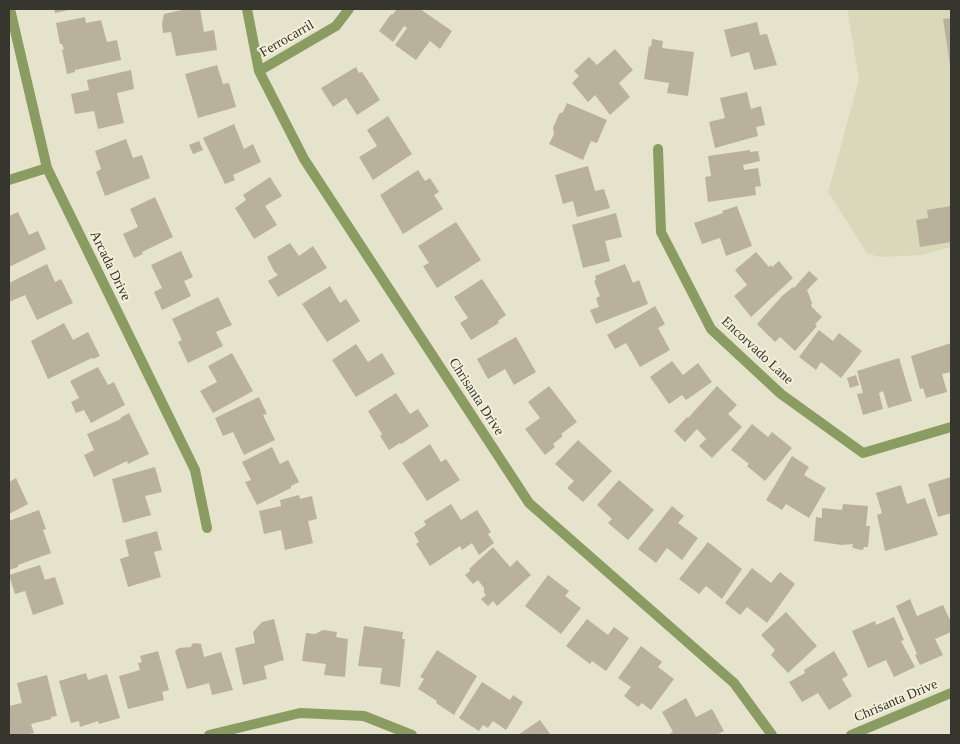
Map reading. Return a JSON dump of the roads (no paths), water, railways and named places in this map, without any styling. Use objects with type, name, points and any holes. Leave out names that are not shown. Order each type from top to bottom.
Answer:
[{"type":"street","name":"Arcada Drive","points":[[10,9],[47,168],[195,470],[207,528]]},
{"type":"street","name":"Chrisanta Drive","points":[[247,9],[260,71],[304,159],[529,503],[734,683],[772,735]]},
{"type":"street","name":"Ferrocarril","points":[[260,71],[336,26],[349,9]]},
{"type":"street","name":"Encorvado Lane","points":[[658,149],[661,232],[711,329],[781,394],[862,453],[951,428]]},
{"type":"street","points":[[9,180],[47,168]]},
{"type":"street","name":"Chrisanta Drive","points":[[851,735],[951,693]]},
{"type":"street","points":[[209,735],[235,732],[300,713],[364,716],[412,735]]}]
